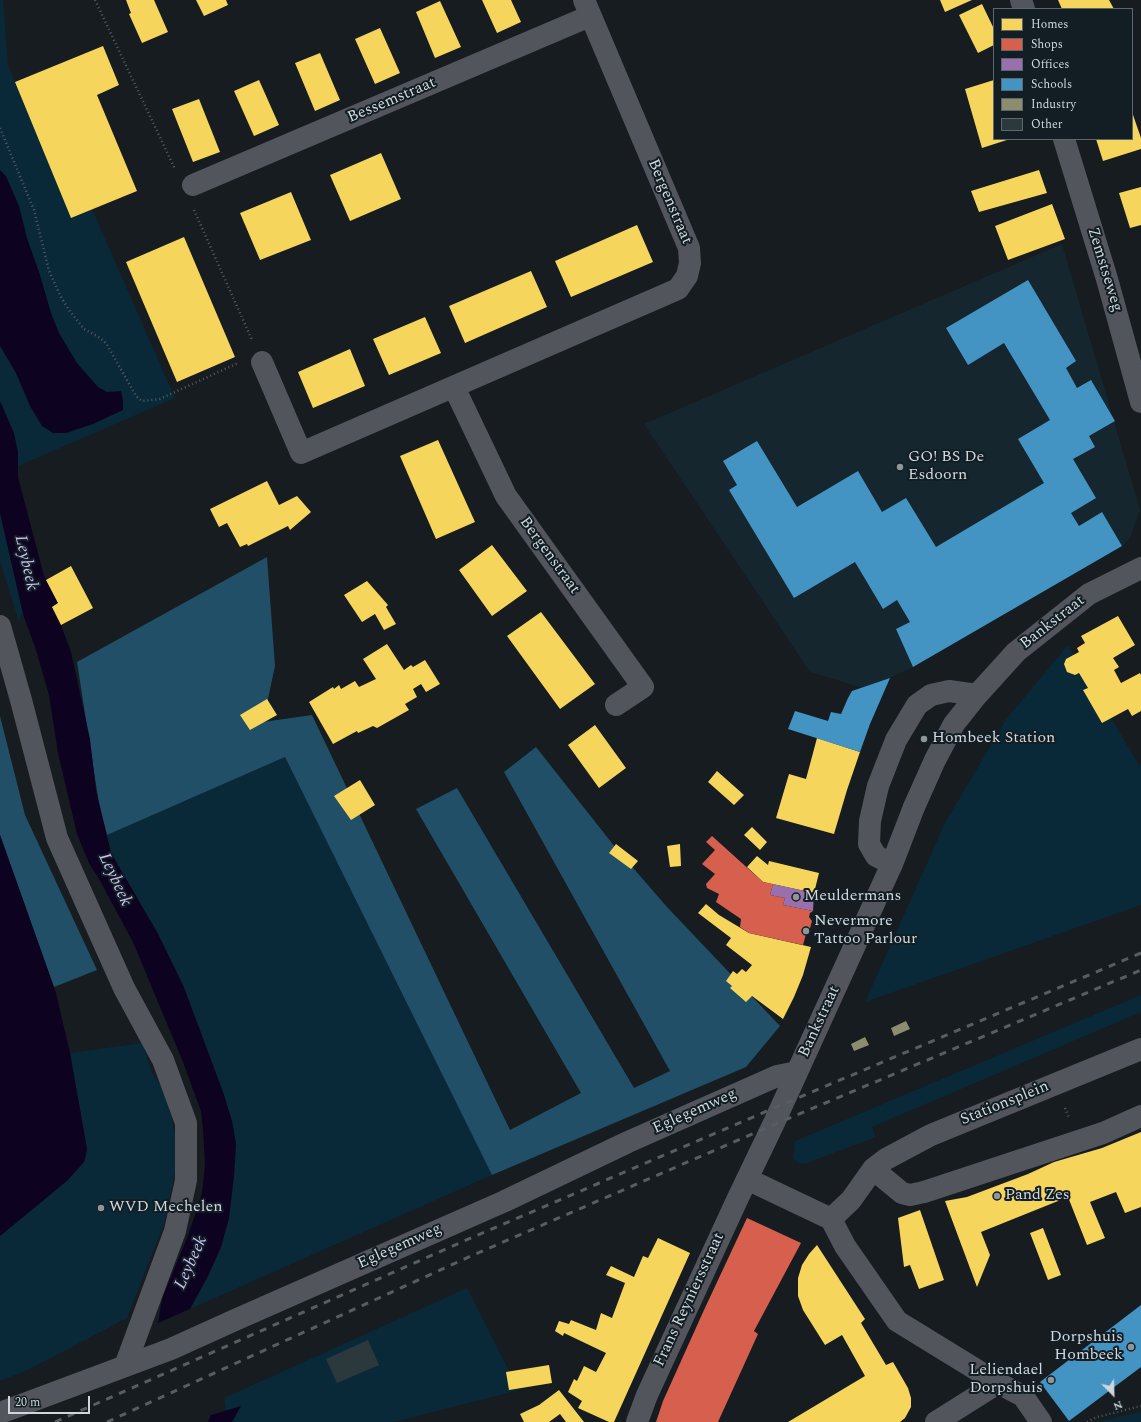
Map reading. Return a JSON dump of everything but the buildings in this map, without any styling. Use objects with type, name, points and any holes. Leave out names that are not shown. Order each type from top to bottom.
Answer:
[{"type":"street","name":"Bessemstraat","points":[[193,185],[587,8]]},
{"type":"street","name":"Bergenstraat","points":[[262,362],[301,453],[678,288],[687,276],[690,262],[689,248],[587,8]]},
{"type":"street","name":"Zemstseweg","points":[[1064,140],[1107,279],[1135,352],[1141,402]]},
{"type":"street","name":"Bergenstraat","points":[[454,387],[506,496],[643,687],[616,705]]},
{"type":"street","name":"Bankstraat","points":[[747,1179],[892,864],[914,807],[935,760],[954,724],[978,694],[1016,652],[1089,594],[1141,568]]},
{"type":"street","points":[[0,626],[57,838],[124,988],[163,1060],[186,1123],[186,1180],[175,1231],[125,1366]]},
{"type":"street","points":[[892,864],[876,856],[869,844],[870,821],[878,786],[896,740],[917,705],[931,695],[949,690],[978,694]]},
{"type":"street","name":"Stationsplein","points":[[831,1219],[851,1200],[873,1169],[886,1159],[930,1135],[1141,1049]]},
{"type":"street","name":"Eglegemweg","points":[[0,1413],[82,1384],[171,1349],[505,1200],[628,1142],[777,1076],[797,1072]]},
{"type":"street","points":[[873,1169],[902,1193],[910,1195],[944,1186],[1103,1132],[1141,1116]]},
{"type":"street","points":[[747,1179],[831,1219],[845,1246],[897,1321],[998,1383],[1023,1396],[1041,1422]]},
{"type":"street","name":"Frans Reyniersstraat","points":[[637,1422],[646,1395],[747,1179]]},
{"type":"street","points":[[936,1422],[998,1383]]},
{"type":"path","points":[[0,128],[34,210],[49,271],[61,297],[84,329],[106,343],[131,389],[142,401],[160,399],[258,354],[262,362]]},
{"type":"path","points":[[1087,1422],[1097,1417],[1141,1406]]},
{"type":"shaded area","points":[[0,0],[3,0],[8,65],[71,217],[92,209],[175,398],[0,474]]},
{"type":"shaded area","name":"GO! BS De Esdoorn","points":[[1062,244],[1140,510],[1130,538],[1122,546],[913,667],[890,678],[863,688],[810,672],[644,424]]},
{"type":"shaded area","points":[[0,513],[23,611],[19,622],[0,561]]},
{"type":"shaded area","points":[[267,557],[275,666],[263,722],[312,715],[510,1130],[581,1093],[416,809],[457,788],[634,1088],[670,1071],[504,772],[536,747],[615,847],[667,907],[780,1026],[746,1067],[492,1175],[285,757],[107,835],[99,804],[77,662]]},
{"type":"shaded area","points":[[1068,645],[1139,765],[1141,764],[1141,905],[865,1002],[946,821],[1007,718]]},
{"type":"shaded area","points":[[0,716],[25,815],[97,970],[54,987],[0,835]]},
{"type":"shaded area","points":[[285,757],[492,1175],[190,1309],[208,1276],[221,1247],[229,1218],[236,1144],[232,1121],[223,1092],[183,985],[157,932],[111,853],[107,835]]},
{"type":"shaded area","points":[[1141,995],[1141,1012],[872,1127],[876,1137],[807,1163],[798,1163],[793,1158],[795,1141]]},
{"type":"shaded area","name":"WVD Mechelen","points":[[142,1043],[152,1073],[163,1089],[171,1115],[175,1136],[176,1167],[165,1221],[127,1318],[28,1370],[0,1381],[0,1236],[42,1202],[78,1169],[84,1162],[86,1155],[87,1149],[70,1053]]},
{"type":"shaded area","points":[[467,1288],[519,1390],[394,1422],[232,1422],[240,1407],[226,1411],[224,1398]]},
{"type":"shaded area","points":[[1141,1412],[1141,1422],[1101,1422],[1105,1420]]},
{"type":"water","points":[[0,170],[6,176],[19,206],[27,238],[59,333],[77,363],[98,387],[107,392],[121,391],[123,410],[93,424],[66,433],[53,433],[42,426],[30,406],[16,373],[0,346]]},
{"type":"water","name":"Leybeek","points":[[0,401],[14,433],[18,452],[18,477],[44,576],[58,603],[52,607],[61,625],[71,652],[90,739],[96,790],[111,853],[157,932],[183,985],[223,1092],[232,1121],[236,1144],[229,1218],[221,1247],[208,1276],[190,1309],[158,1323],[162,1299],[189,1233],[202,1193],[205,1165],[201,1111],[183,1062],[133,942],[89,863],[77,834],[58,753],[49,695],[36,650],[23,614],[0,513]]},
{"type":"water","points":[[0,835],[56,993],[70,1053],[87,1149],[84,1162],[68,1180],[0,1236]]},
{"type":"water","points":[[241,1406],[232,1422],[208,1422],[211,1415]]},
{"type":"railway","points":[[55,1422],[464,1241],[1141,953]]},
{"type":"railway","points":[[107,1422],[471,1256],[773,1125],[1141,970]]},
{"type":"place","name":"GO! BS De Esdoorn","points":[[900,467]]},
{"type":"place","name":"Hombeek Station","points":[[924,739]]},
{"type":"place","name":"Meuldermans","points":[[796,897]]},
{"type":"place","name":"Nevermore Tattoo Parlour","points":[[806,931]]},
{"type":"place","name":"Pand Zes","points":[[997,1196]]},
{"type":"place","name":"WVD Mechelen","points":[[101,1208]]},
{"type":"place","name":"Dorpshuis Hombeek","points":[[1131,1347]]},
{"type":"place","name":"Leliendael Dorpshuis","points":[[1051,1380]]}]
